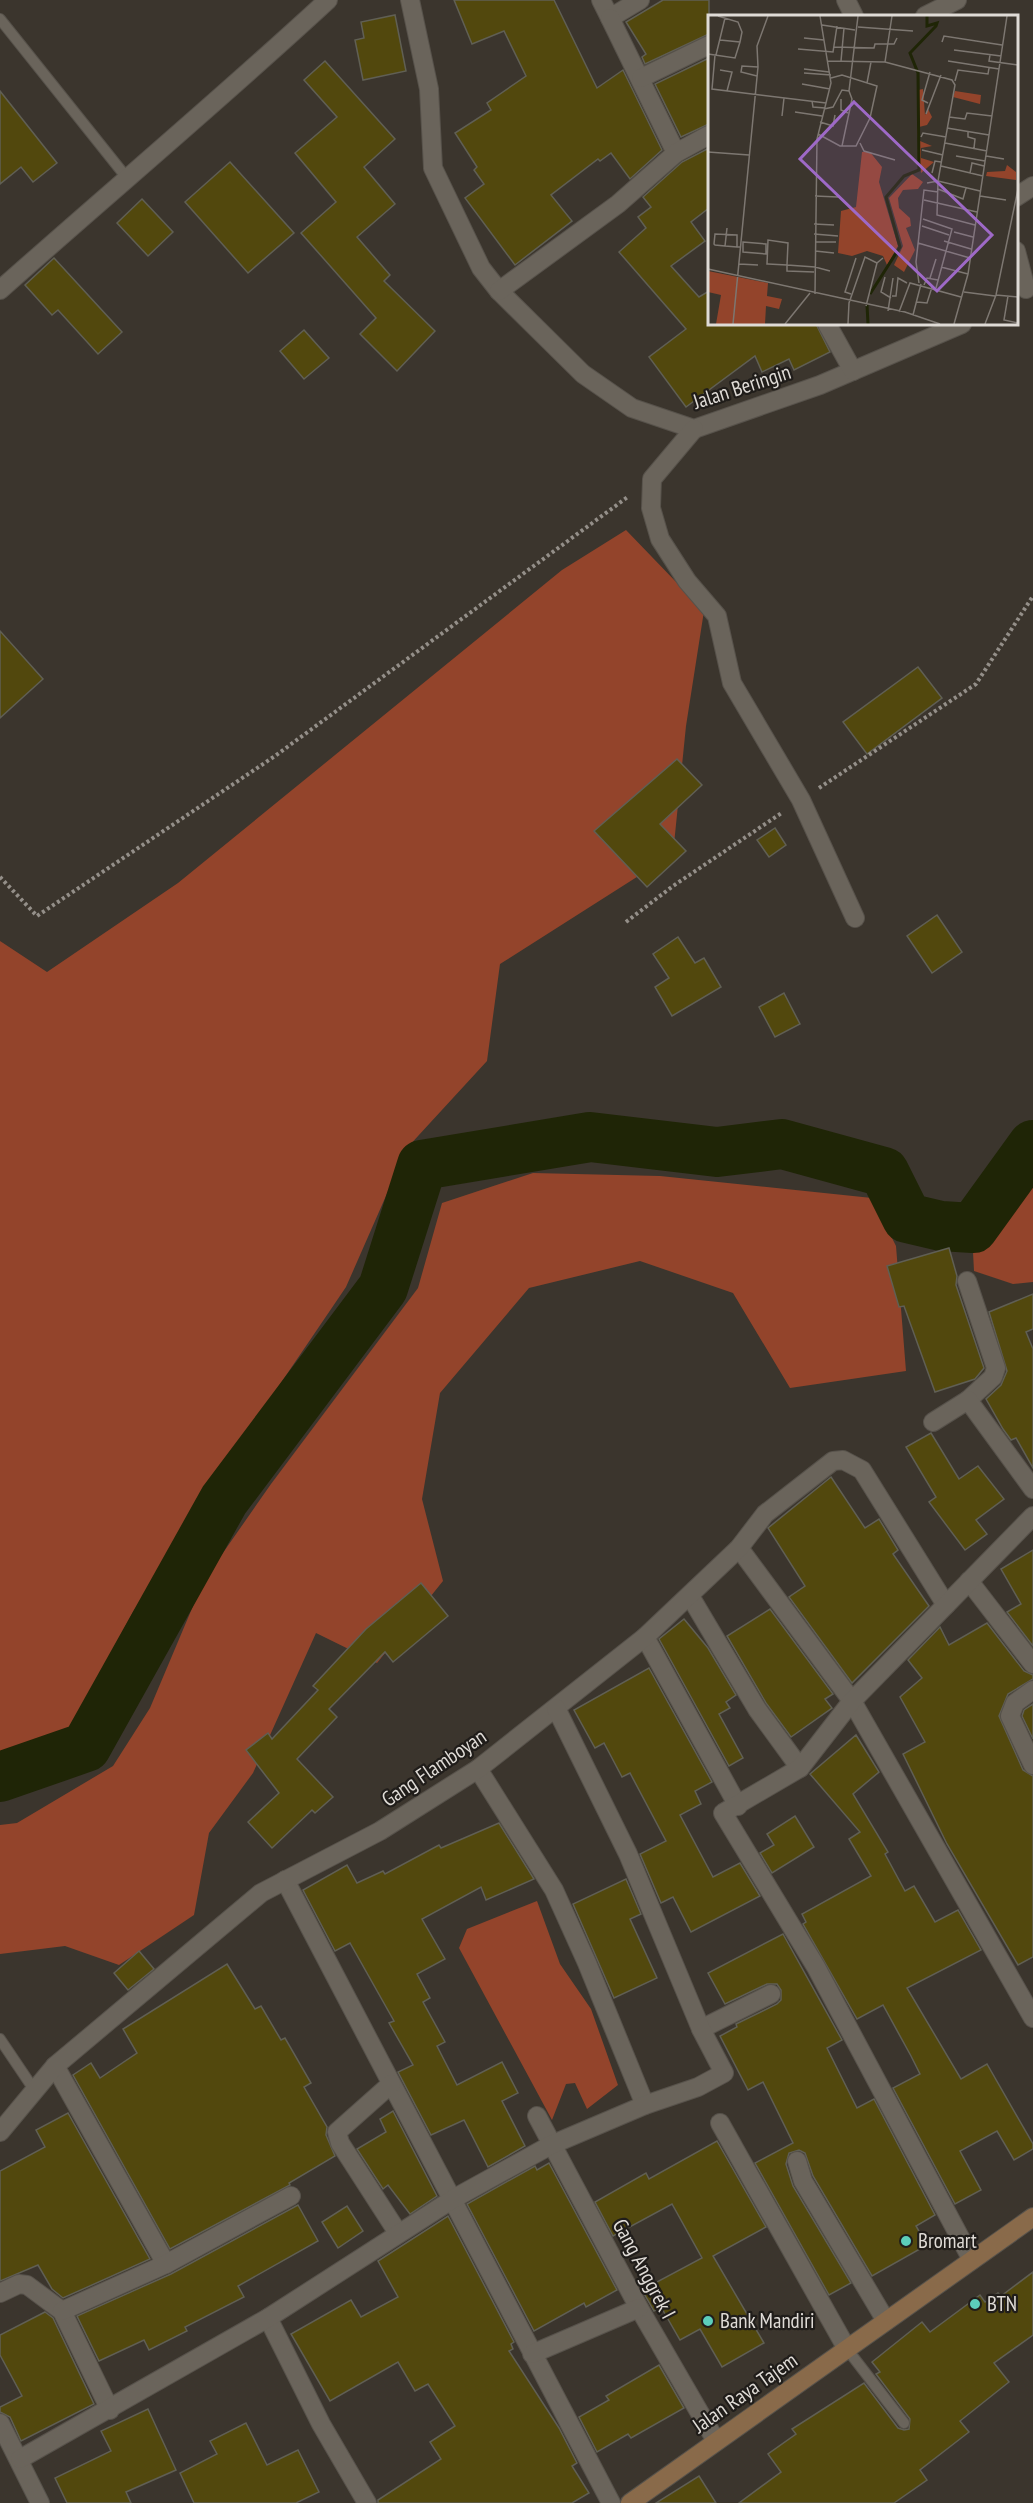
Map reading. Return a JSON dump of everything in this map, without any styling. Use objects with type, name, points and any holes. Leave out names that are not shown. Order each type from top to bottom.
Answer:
[{"type":"main road","name":"Jalan Raya Tajem","points":[[630,2503],[1033,2217]]},
{"type":"street","points":[[0,290],[226,94],[328,0]]},
{"type":"street","name":"Jalan Beringin","points":[[410,0],[429,88],[433,168],[481,268],[499,291],[583,374],[632,408],[694,429],[853,371],[956,326]]},
{"type":"street","points":[[601,0],[676,153]]},
{"type":"street","points":[[610,18],[640,0]]},
{"type":"street","points":[[846,0],[854,15]]},
{"type":"street","points":[[927,15],[957,0]]},
{"type":"street","points":[[641,78],[708,45]]},
{"type":"street","points":[[499,291],[618,204],[676,153],[708,136]]},
{"type":"street","points":[[1018,196],[1033,186]]},
{"type":"street","points":[[1018,256],[1025,290]]},
{"type":"street","points":[[828,326],[853,371]]},
{"type":"street","points":[[694,429],[652,479],[651,508],[660,539],[687,581],[717,616],[732,683],[801,800],[855,918]]},
{"type":"street","points":[[933,1422],[968,1400],[993,1377],[996,1368],[967,1281]]},
{"type":"street","points":[[968,1400],[1033,1490]]},
{"type":"street","name":"Gang Flamboyan","points":[[0,2132],[55,2066],[261,1893],[380,1831],[478,1769],[645,1637],[739,1548],[765,1514],[833,1461],[843,1460],[862,1470],[946,1605]]},
{"type":"street","points":[[972,2260],[816,1967],[723,1812],[738,1806],[800,1768],[852,1701],[1033,1516]]},
{"type":"street","points":[[739,1548],[852,1701],[1033,2018]]},
{"type":"street","points":[[969,1581],[1033,1664]]},
{"type":"street","points":[[690,1596],[752,1701],[800,1768]]},
{"type":"street","points":[[645,1637],[738,1806]]},
{"type":"street","points":[[1033,1690],[1015,1703],[1010,1716],[1033,1765]]},
{"type":"street","points":[[20,2460],[111,2410],[268,2318],[453,2199],[551,2145],[645,2105],[698,2087],[724,2073],[701,2029],[628,1854],[556,1708]]},
{"type":"street","points":[[478,1769],[554,1890],[587,1963],[645,2105]]},
{"type":"street","points":[[285,1880],[611,2503]]},
{"type":"street","points":[[701,2029],[771,1994]]},
{"type":"street","points":[[55,2066],[166,2264]]},
{"type":"street","points":[[392,2084],[337,2132],[340,2143],[398,2233]]},
{"type":"street","name":"Gang Anggrek I","points":[[537,2116],[639,2308],[716,2442]]},
{"type":"street","points":[[720,2123],[847,2349]]},
{"type":"street","points":[[797,2161],[803,2181],[885,2321]]},
{"type":"street","points":[[62,2310],[166,2264],[291,2196]]},
{"type":"street","points":[[0,2293],[19,2284],[27,2285],[62,2310],[111,2410]]},
{"type":"street","points":[[532,2354],[639,2308]]},
{"type":"street","points":[[268,2318],[321,2424],[367,2503]]},
{"type":"street","points":[[0,2423],[40,2503]]},
{"type":"lane","points":[[0,19],[127,178]]},
{"type":"lane","points":[[0,2039],[35,2091]]},
{"type":"lane","points":[[847,2349],[904,2423]]},
{"type":"path","points":[[0,877],[37,916],[275,756],[652,479]]},
{"type":"path","points":[[626,922],[673,886],[976,684],[1033,596]]},
{"type":"shaded area","points":[[626,530],[704,611],[686,726],[673,854],[500,964],[487,1061],[407,1148],[346,1287],[240,1443],[133,1612],[71,1727],[0,1753],[0,941],[47,972],[178,883],[562,570]]},
{"type":"shaded area","points":[[1033,1166],[1033,1282],[1013,1284],[974,1271],[973,1252],[1006,1211]]},
{"type":"shaded area","points":[[533,1173],[660,1176],[872,1198],[896,1246],[906,1371],[790,1388],[733,1293],[640,1261],[529,1288],[440,1393],[422,1499],[443,1581],[377,1663],[316,1633],[253,1773],[209,1833],[194,1915],[119,1965],[65,1946],[0,1954],[0,1825],[17,1823],[113,1766],[150,1708],[204,1580],[271,1484],[418,1288],[442,1203]]},
{"type":"shaded area","points":[[537,1901],[560,1964],[591,2009],[618,2085],[587,2109],[575,2083],[566,2084],[552,2120],[459,1948],[467,1929]]},
{"type":"building","points":[[454,0],[554,0],[597,88],[623,70],[662,150],[630,179],[611,153],[600,161],[598,159],[551,195],[572,221],[515,265],[465,198],[484,184],[474,170],[477,167],[455,133],[491,110],[487,103],[526,76],[504,31],[472,44]]},
{"type":"building","points":[[663,0],[709,0],[708,34],[645,64],[642,57],[646,54],[626,22]]},
{"type":"building","points":[[395,15],[406,71],[363,80],[355,40],[364,38],[361,22]]},
{"type":"building","points":[[708,58],[708,124],[681,137],[655,84]]},
{"type":"building","points":[[325,61],[395,139],[364,167],[395,204],[357,237],[390,275],[384,281],[435,331],[397,371],[360,334],[376,318],[301,233],[336,202],[295,153],[337,117],[304,80]]},
{"type":"building","points":[[0,91],[57,163],[33,182],[21,167],[0,184]]},
{"type":"building","points":[[708,149],[708,209],[691,222],[705,241],[671,266],[699,297],[708,292],[708,326],[817,326],[830,352],[794,370],[789,359],[762,372],[755,356],[686,407],[649,357],[686,329],[619,252],[646,228],[638,217],[651,207],[643,197],[682,162]]},
{"type":"building","points":[[230,162],[294,233],[248,273],[185,202]]},
{"type":"building","points":[[142,199],[173,232],[148,256],[117,223]]},
{"type":"building","points":[[54,258],[122,332],[98,354],[58,310],[52,315],[25,285]]},
{"type":"building","points":[[304,330],[329,358],[304,379],[280,351]]},
{"type":"building","points":[[0,631],[43,679],[0,718]]},
{"type":"building","points":[[918,667],[942,698],[867,754],[843,722]]},
{"type":"building","points":[[677,759],[702,785],[660,824],[686,851],[647,887],[594,831]]},
{"type":"building","points":[[775,828],[786,845],[769,857],[757,840]]},
{"type":"building","points":[[937,915],[962,952],[932,973],[907,936]]},
{"type":"building","points":[[678,937],[695,963],[704,958],[721,987],[672,1016],[655,987],[669,978],[653,954]]},
{"type":"building","points":[[784,993],[800,1024],[775,1037],[759,1007]]},
{"type":"building","points":[[949,1248],[957,1276],[956,1285],[984,1368],[975,1379],[935,1392],[904,1306],[899,1307],[887,1266]]},
{"type":"building","points":[[1033,1294],[1033,1329],[1026,1332],[1033,1349],[1033,1468],[1016,1438],[1011,1440],[1003,1429],[986,1399],[1001,1385],[1007,1371],[989,1312]]},
{"type":"building","points":[[931,1433],[959,1479],[978,1466],[1004,1499],[976,1520],[987,1534],[965,1550],[929,1502],[936,1497],[906,1447]]},
{"type":"building","points":[[831,1477],[865,1528],[879,1519],[898,1550],[893,1554],[929,1606],[852,1683],[789,1597],[805,1586],[768,1528]]},
{"type":"building","points":[[1033,1550],[1033,1646],[1007,1612],[1021,1604],[1001,1569]]},
{"type":"building","points":[[421,1583],[448,1616],[393,1662],[385,1652],[329,1709],[337,1717],[297,1759],[333,1797],[315,1813],[312,1810],[272,1848],[248,1822],[279,1793],[246,1750],[268,1733],[272,1739],[318,1690],[313,1686],[366,1629]]},
{"type":"building","points":[[770,1609],[833,1694],[825,1699],[832,1708],[791,1737],[766,1703],[727,1636]]},
{"type":"building","points":[[684,1619],[708,1648],[736,1695],[726,1702],[730,1708],[719,1714],[743,1758],[729,1766],[659,1639]]},
{"type":"building","points":[[987,1623],[1024,1671],[1033,1675],[1033,1679],[1008,1694],[999,1716],[1023,1770],[1033,1776],[1033,1957],[1018,1965],[947,1844],[903,1754],[925,1742],[900,1697],[922,1678],[908,1660],[940,1627],[949,1645]]},
{"type":"building","points":[[649,1668],[712,1782],[695,1791],[701,1804],[680,1815],[713,1877],[740,1863],[760,1896],[691,1932],[673,1897],[661,1903],[640,1854],[666,1841],[630,1773],[622,1777],[604,1743],[595,1748],[574,1710]]},
{"type":"building","points":[[1033,1704],[1033,1739],[1022,1716],[1024,1710]]},
{"type":"building","points":[[856,1735],[879,1772],[853,1794],[888,1852],[885,1854],[905,1891],[914,1886],[935,1922],[958,1910],[981,1950],[907,1988],[961,2079],[987,2064],[1033,2144],[1033,2149],[1014,2160],[997,2131],[960,2151],[981,2190],[955,2204],[893,2088],[920,2074],[911,2056],[883,2005],[857,2019],[803,1924],[806,1922],[802,1914],[871,1876],[849,1839],[860,1832],[810,1774]]},
{"type":"building","points":[[795,1816],[814,1847],[772,1873],[760,1853],[774,1845],[767,1834]]},
{"type":"building","points":[[499,1823],[534,1879],[486,1900],[481,1887],[422,1919],[445,1959],[417,1974],[430,1998],[423,2002],[445,2042],[437,2046],[457,2085],[502,2062],[518,2093],[502,2101],[525,2146],[488,2167],[464,2120],[431,2135],[398,2072],[413,2065],[389,2023],[394,2021],[350,1943],[335,1951],[303,1890],[347,1865],[357,1883],[383,1871],[385,1874],[439,1845],[441,1848]]},
{"type":"building","points":[[626,1879],[641,1914],[630,1919],[657,1978],[614,1998],[573,1904]]},
{"type":"building","points":[[783,1934],[842,2040],[827,2048],[857,2108],[874,2099],[935,2215],[916,2226],[927,2245],[872,2276],[813,2176],[805,2153],[799,2150],[789,2153],[786,2164],[793,2186],[851,2283],[829,2295],[755,2163],[793,2143],[763,2082],[748,2090],[720,2036],[737,2027],[736,2024],[777,2004],[781,2000],[781,1990],[777,1984],[767,1984],[725,2004],[708,1973]]},
{"type":"building","points":[[139,1951],[154,1969],[128,1990],[114,1973]]},
{"type":"building","points":[[227,1964],[255,2009],[261,2006],[281,2040],[285,2038],[311,2083],[304,2087],[327,2127],[326,2135],[335,2156],[289,2183],[290,2185],[170,2249],[73,2075],[91,2063],[100,2078],[137,2053],[123,2029]]},
{"type":"building","points":[[393,2111],[437,2196],[410,2214],[388,2185],[383,2189],[357,2149],[386,2132],[380,2119]]},
{"type":"building","points":[[68,2113],[150,2259],[63,2298],[52,2289],[38,2265],[0,2281],[0,2171],[45,2147],[36,2130]]},
{"type":"building","points":[[717,2141],[766,2227],[713,2256],[764,2343],[722,2367],[700,2329],[680,2340],[661,2307],[654,2311],[642,2290],[702,2258],[672,2204],[613,2236],[595,2202],[646,2173],[649,2179]]},
{"type":"building","points":[[549,2163],[617,2290],[586,2307],[584,2303],[534,2331],[467,2204],[535,2166],[537,2170]]},
{"type":"building","points":[[298,2205],[318,2241],[238,2286],[244,2297],[185,2327],[187,2331],[149,2350],[144,2340],[99,2361],[77,2316],[171,2274]]},
{"type":"building","points":[[347,2206],[363,2231],[338,2248],[322,2222]]},
{"type":"building","points":[[448,2216],[514,2342],[511,2344],[513,2349],[509,2351],[559,2428],[577,2463],[572,2466],[589,2493],[572,2503],[378,2503],[378,2500],[441,2459],[430,2442],[455,2426],[428,2384],[415,2391],[398,2362],[330,2401],[291,2334],[351,2300],[361,2317],[398,2297],[378,2261]]},
{"type":"building","points":[[1033,2272],[1033,2335],[994,2363],[1009,2382],[960,2421],[969,2432],[920,2470],[927,2480],[894,2503],[739,2503],[781,2472],[768,2454],[796,2434],[792,2429],[864,2383],[898,2428],[909,2429],[910,2419],[876,2374],[880,2372],[872,2362],[922,2322],[930,2332],[980,2295],[985,2302],[998,2293],[1001,2296]]},
{"type":"building","points":[[45,2312],[53,2318],[94,2404],[21,2441],[10,2417],[0,2412],[0,2407],[22,2396],[0,2355],[0,2335]]},
{"type":"building","points":[[659,2365],[684,2408],[631,2438],[628,2434],[597,2452],[579,2417],[609,2400],[606,2396]]},
{"type":"building","points":[[148,2409],[176,2470],[126,2492],[131,2503],[67,2503],[55,2478],[111,2451],[101,2431]]},
{"type":"building","points":[[246,2423],[267,2465],[298,2450],[319,2492],[296,2503],[194,2503],[180,2473],[217,2454],[210,2441]]},
{"type":"building","points":[[699,2476],[716,2503],[656,2503]]},
{"type":"waterway","points":[[0,1777],[86,1747],[224,1500],[383,1288],[422,1165],[590,1137],[717,1152],[782,1144],[884,1172],[907,1218],[941,1226],[973,1228],[1033,1145]]},
{"type":"place","name":"Bromart","points":[[906,2241]]},
{"type":"place","name":"BTN","points":[[975,2304]]},
{"type":"place","name":"Bank Mandiri","points":[[708,2321]]}]
